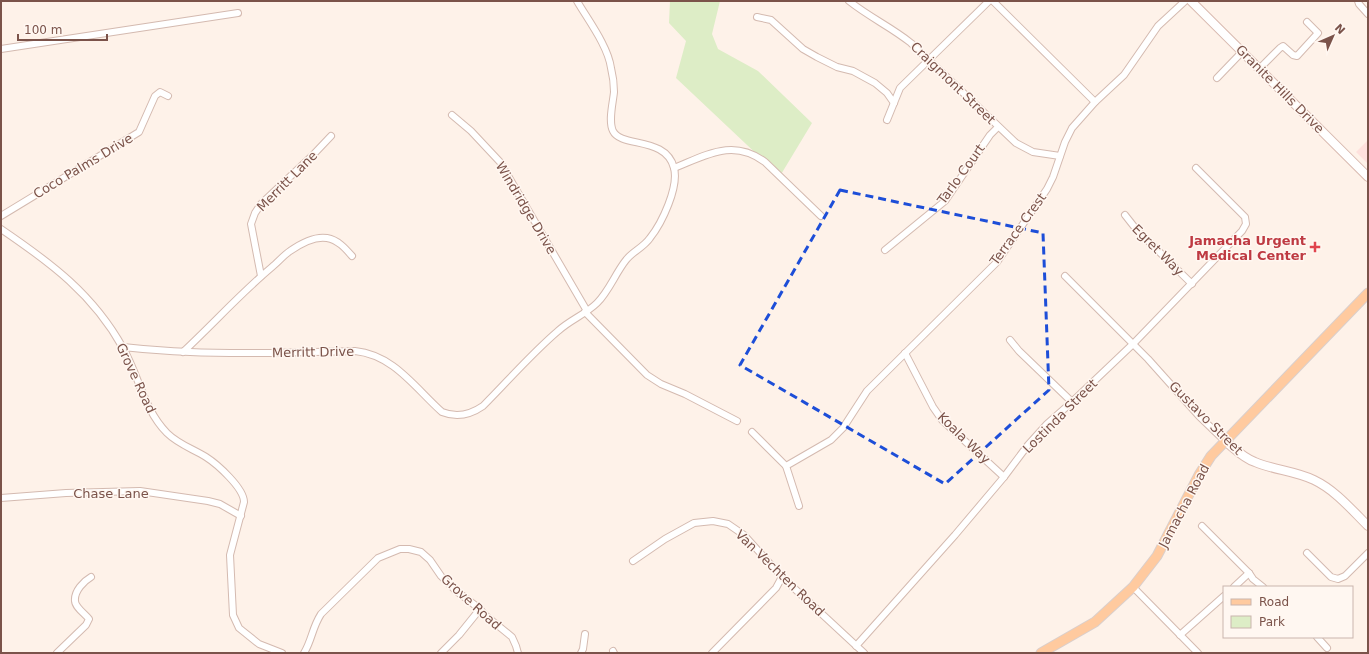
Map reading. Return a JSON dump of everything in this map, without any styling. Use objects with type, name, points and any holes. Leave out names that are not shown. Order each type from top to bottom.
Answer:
[{"type":"main road","name":"Jamacha Road","points":[[1041,653],[1095,622],[1133,587],[1157,556],[1199,475],[1211,456],[1368,293]]},
{"type":"street","points":[[577,1],[596,32],[608,57],[611,67],[614,91],[611,126],[613,131],[620,138],[648,144],[656,148],[668,158],[674,168],[727,149],[749,152],[765,162],[821,216]]},
{"type":"street","name":"Craigmont Street","points":[[849,1],[862,12],[897,32],[911,43],[998,127],[1024,149],[1033,152],[1060,156]]},
{"type":"street","points":[[886,120],[900,88],[930,61],[989,1]]},
{"type":"street","points":[[992,1],[1095,102]]},
{"type":"street","name":"Terrace Crest","points":[[786,466],[825,443],[843,428],[867,391],[997,262],[1047,189],[1072,128],[1095,102],[1124,75],[1158,26],[1185,1]]},
{"type":"street","name":"Granite Hills Drive","points":[[1192,1],[1368,177]]},
{"type":"street","points":[[1358,1],[1368,14]]},
{"type":"street","points":[[1,49],[238,13]]},
{"type":"street","points":[[757,17],[771,20],[803,49],[817,57],[853,71],[874,83],[887,93],[894,103]]},
{"type":"street","points":[[1260,68],[1283,46],[1293,55],[1297,56],[1318,33],[1307,22]]},
{"type":"street","points":[[1217,78],[1242,52]]},
{"type":"street","name":"Coco Palms Drive","points":[[1,216],[139,132],[155,96],[160,92],[168,96]]},
{"type":"street","name":"Windridge Drive","points":[[452,115],[471,131],[500,162],[586,311],[647,375],[661,384],[685,394],[737,421]]},
{"type":"street","name":"Tarlo Court","points":[[885,250],[945,201],[990,135],[998,127]]},
{"type":"street","name":"Merritt Lane","points":[[261,276],[251,224],[255,213],[261,204],[331,136]]},
{"type":"street","name":"Merritt Drive","points":[[123,348],[184,352],[272,353],[356,350],[379,356],[390,363],[409,379],[442,412],[460,416],[474,412],[483,406],[558,330],[596,305],[603,297],[626,260],[650,239],[665,212],[675,183],[674,168]]},
{"type":"street","name":"Lostinda Street","points":[[856,646],[955,535],[1004,477],[1028,445],[1047,424],[1133,344],[1242,232],[1246,224],[1244,217],[1196,168]]},
{"type":"street","name":"Egret Way","points":[[1125,215],[1136,229],[1192,284]]},
{"type":"street","name":"Grove Road","points":[[1,229],[49,262],[95,306],[123,348],[137,378],[144,399],[153,415],[167,433],[179,443],[206,457],[239,488],[244,499],[242,516],[230,556],[233,615],[239,628],[259,644],[282,653]]},
{"type":"street","points":[[184,352],[261,276],[290,251],[303,243],[318,238],[327,238],[342,245],[352,256]]},
{"type":"street","name":"Gustavo Street","points":[[1065,276],[1148,358],[1199,416],[1246,458],[1305,476],[1321,484],[1333,491],[1368,526]]},
{"type":"street","points":[[1010,340],[1019,351],[1072,402]]},
{"type":"street","name":"Koala Way","points":[[905,353],[933,407],[942,420],[1004,477]]},
{"type":"street","points":[[752,432],[786,466],[799,506]]},
{"type":"street","name":"Chase Lane","points":[[1,498],[66,493],[140,491],[208,501],[220,504],[242,516]]},
{"type":"street","name":"Van Vechten Road","points":[[633,561],[694,523],[713,521],[728,524],[744,536],[782,577],[864,653]]},
{"type":"street","points":[[1202,526],[1249,573],[1253,579],[1262,586]]},
{"type":"street","name":"Grove Road","points":[[304,653],[309,645],[315,624],[321,614],[378,558],[400,549],[410,549],[421,552],[430,560],[441,576],[455,590],[480,609],[485,615],[512,637],[518,653]]},
{"type":"street","points":[[1308,553],[1330,576],[1338,579],[1345,576],[1368,553]]},
{"type":"street","points":[[1235,586],[1249,573]]},
{"type":"street","points":[[57,653],[86,625],[89,619],[75,601],[76,594],[84,581],[91,577]]},
{"type":"street","points":[[712,653],[776,588],[782,577]]},
{"type":"street","points":[[1133,587],[1198,653]]},
{"type":"street","points":[[1180,635],[1223,597]]},
{"type":"street","points":[[441,653],[459,635],[480,609]]},
{"type":"street","points":[[581,653],[585,634]]},
{"type":"street","points":[[1318,638],[1328,648]]},
{"type":"highlighted area","points":[[840,190],[1043,233],[1049,390],[945,484],[740,365]]},
{"type":"shaded area","points":[[1368,140],[1368,164],[1356,152]]},
{"type":"green space","points":[[670,1],[720,1],[712,34],[718,49],[758,71],[812,123],[780,176],[676,78],[686,41],[669,23]]},
{"type":"place","name":"Jamacha Urgent Medical Center","points":[[1315,247]]}]
